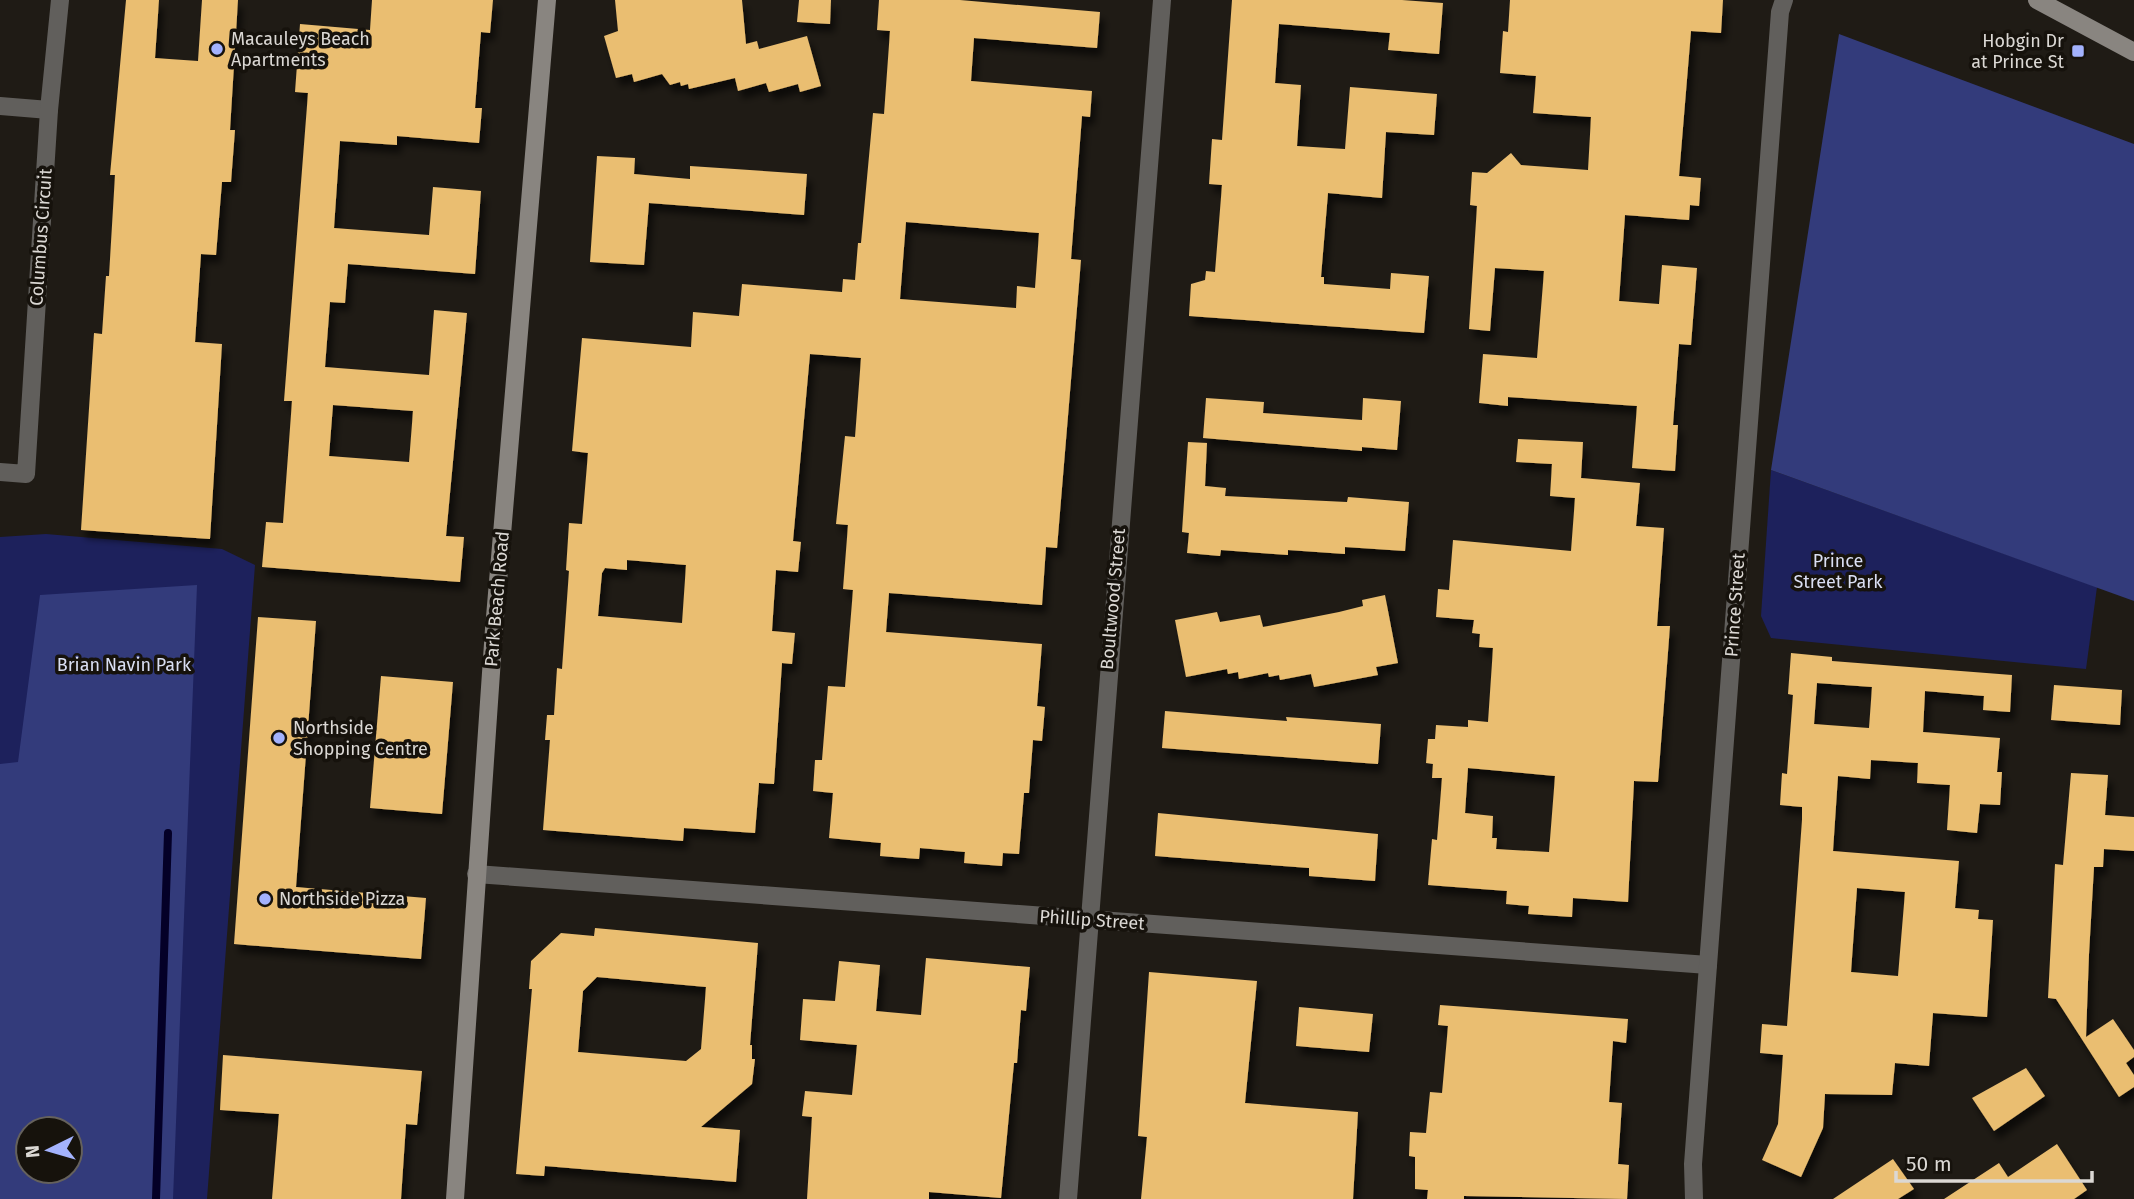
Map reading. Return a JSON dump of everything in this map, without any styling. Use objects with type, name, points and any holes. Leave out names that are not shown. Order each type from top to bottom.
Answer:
[{"type":"street","name":"Columbus Circuit","points":[[0,472],[26,474],[49,110],[60,0]]},
{"type":"street","name":"Park Beach Road","points":[[455,1199],[477,874],[547,0]]},
{"type":"street","name":"Boultwood Street","points":[[1068,1199],[1087,920],[1162,0]]},
{"type":"street","points":[[2037,0],[2134,52]]},
{"type":"street","name":"Prince Street","points":[[1694,1199],[1693,1164],[1780,4]]},
{"type":"street","points":[[0,106],[49,110]]},
{"type":"street","name":"Phillip Street","points":[[477,874],[1708,965]]},
{"type":"green space","points":[[1839,34],[2134,144],[2134,601],[1771,470]]},
{"type":"green space","name":"Prince Street Park","points":[[1771,470],[2097,587],[2086,669],[1771,638],[1761,616]]},
{"type":"green space","name":"Brian Navin Park","points":[[46,534],[222,549],[255,565],[207,1199],[0,1199],[0,537]]},
{"type":"green space","name":"Brian Navin Park","points":[[197,585],[173,1199],[0,1199],[0,764],[18,762],[40,595]]},
{"type":"building","points":[[126,0],[159,0],[155,58],[198,61],[202,0],[238,0],[230,130],[235,130],[231,182],[222,182],[216,255],[201,254],[195,342],[222,344],[210,539],[81,530],[94,333],[102,334],[106,276],[109,276],[115,175],[110,175]]},
{"type":"building","points":[[372,0],[493,0],[490,33],[481,32],[475,108],[482,108],[479,143],[397,136],[397,145],[340,141],[334,228],[429,235],[433,187],[481,191],[475,274],[348,264],[345,303],[330,302],[325,367],[429,375],[434,310],[467,313],[446,536],[464,537],[460,582],[262,567],[266,522],[283,523],[292,401],[284,401],[308,93],[295,92],[300,24],[370,30]],"holes":[[[333,405],[413,411],[409,462],[329,456]]]},
{"type":"building","points":[[615,0],[742,0],[746,44],[757,41],[759,49],[807,36],[821,86],[800,92],[798,84],[769,92],[766,83],[738,91],[735,78],[689,89],[688,84],[681,86],[680,82],[670,85],[662,74],[634,82],[632,74],[616,78],[604,36],[618,31]]},
{"type":"building","points":[[799,0],[831,0],[830,24],[797,22]]},
{"type":"building","points":[[879,0],[960,0],[1100,12],[1097,48],[974,38],[971,81],[1092,91],[1090,117],[1082,116],[1071,259],[1081,260],[1057,548],[1046,547],[1042,605],[889,593],[886,632],[1042,644],[1037,706],[1045,707],[1042,741],[1033,740],[1029,793],[1024,793],[1019,854],[1003,853],[1002,866],[964,863],[965,852],[920,848],[919,859],[880,856],[881,843],[829,838],[833,793],[813,791],[815,760],[822,760],[828,686],[845,687],[853,590],[843,589],[848,525],[836,524],[845,436],[855,437],[861,358],[810,354],[793,541],[801,542],[798,572],[776,570],[772,631],[795,633],[792,664],[782,663],[774,784],[759,783],[755,833],[684,828],[683,841],[543,830],[550,740],[545,740],[547,715],[554,715],[557,668],[562,669],[569,571],[566,570],[569,523],[582,524],[588,453],[572,451],[582,338],[691,347],[693,312],[739,316],[742,284],[842,292],[843,279],[855,280],[873,113],[884,114],[890,31],[877,30]],"holes":[[[906,222],[1039,233],[1035,288],[1017,286],[1016,308],[900,299]],[[627,560],[686,565],[682,623],[598,616],[602,573],[605,568],[627,570]]]},
{"type":"building","points":[[1232,0],[1402,0],[1443,3],[1439,54],[1388,50],[1390,33],[1279,24],[1275,83],[1301,85],[1297,146],[1345,149],[1350,87],[1437,94],[1434,135],[1386,132],[1382,198],[1328,193],[1321,277],[1324,277],[1324,284],[1390,289],[1391,273],[1429,276],[1424,333],[1189,316],[1191,284],[1205,280],[1206,271],[1215,272],[1222,185],[1209,184],[1212,139],[1222,140]]},
{"type":"building","points":[[1510,0],[1723,0],[1721,33],[1691,31],[1679,176],[1701,178],[1699,206],[1690,205],[1689,220],[1625,215],[1619,301],[1659,304],[1662,265],[1697,268],[1691,345],[1679,344],[1673,425],[1678,425],[1675,471],[1632,468],[1637,406],[1508,397],[1508,406],[1479,403],[1483,354],[1537,358],[1544,271],[1495,268],[1490,331],[1469,329],[1477,206],[1470,205],[1472,172],[1487,173],[1511,153],[1521,165],[1588,170],[1591,117],[1533,113],[1536,76],[1500,73],[1503,31],[1508,32]]},
{"type":"building","points":[[597,156],[635,158],[634,174],[690,179],[690,166],[807,174],[804,215],[649,203],[644,265],[590,262]]},
{"type":"building","points":[[1206,398],[1264,402],[1263,413],[1362,420],[1363,398],[1401,401],[1397,450],[1362,447],[1362,451],[1203,438]]},
{"type":"building","points":[[1518,439],[1583,442],[1581,478],[1640,483],[1636,526],[1664,528],[1657,626],[1670,626],[1658,782],[1634,781],[1628,902],[1573,898],[1572,917],[1528,914],[1529,906],[1506,904],[1507,891],[1428,885],[1432,839],[1437,840],[1442,778],[1432,778],[1433,764],[1426,763],[1428,739],[1435,739],[1436,725],[1468,727],[1468,720],[1488,722],[1493,648],[1479,647],[1480,634],[1472,633],[1474,620],[1436,617],[1438,589],[1449,590],[1453,540],[1571,551],[1575,498],[1550,496],[1552,464],[1516,462]],"holes":[[[1468,768],[1555,776],[1549,852],[1496,849],[1497,838],[1492,838],[1493,816],[1465,813]]]},
{"type":"building","points":[[1188,442],[1207,443],[1205,486],[1226,488],[1225,496],[1347,502],[1348,497],[1409,502],[1405,551],[1345,547],[1345,554],[1288,550],[1288,555],[1221,550],[1220,556],[1187,553],[1189,533],[1182,532]]},
{"type":"building","points":[[1385,595],[1398,663],[1376,667],[1378,675],[1314,687],[1311,674],[1280,680],[1279,675],[1269,677],[1268,673],[1239,679],[1238,672],[1228,674],[1227,669],[1186,677],[1175,620],[1217,612],[1220,622],[1260,615],[1263,627],[1363,606],[1362,600]]},
{"type":"building","name":"Northside Shopping Centre","points":[[258,617],[316,621],[296,887],[426,898],[421,959],[234,944]]},
{"type":"building","points":[[1791,653],[1832,657],[1832,661],[2012,675],[2010,712],[1983,710],[1984,696],[1925,691],[1923,732],[2000,738],[1997,772],[2002,772],[2000,805],[1980,804],[1977,833],[1947,830],[1950,785],[1917,783],[1918,763],[1871,760],[1870,779],[1838,776],[1833,851],[1959,861],[1955,908],[1979,910],[1978,919],[1993,920],[1987,1017],[1933,1013],[1929,1066],[1895,1063],[1892,1095],[1825,1094],[1823,1128],[1801,1177],[1762,1160],[1778,1124],[1783,1055],[1760,1053],[1762,1024],[1787,1026],[1802,820],[1802,807],[1780,805],[1782,773],[1787,774],[1793,695],[1788,694]],"holes":[[[1817,683],[1872,687],[1869,728],[1814,724]],[[1857,888],[1905,892],[1898,976],[1851,972]]]},
{"type":"building","points":[[381,676],[453,682],[442,814],[370,808]]},
{"type":"building","points":[[2054,685],[2122,690],[2120,725],[2051,720]]},
{"type":"building","points":[[1165,711],[1287,721],[1286,717],[1381,724],[1378,764],[1162,748]]},
{"type":"building","points":[[2071,773],[2108,775],[2105,815],[2134,817],[2134,851],[2104,849],[2103,867],[2094,867],[2089,954],[2086,1037],[2113,1019],[2134,1050],[2134,1057],[2126,1063],[2134,1075],[2134,1087],[2119,1097],[2056,999],[2048,998],[2055,864],[2063,865]]},
{"type":"building","points":[[1158,813],[1378,834],[1375,881],[1309,876],[1309,868],[1155,856]]},
{"type":"building","points":[[595,928],[758,943],[750,1045],[752,1059],[755,1059],[752,1084],[701,1127],[740,1130],[736,1182],[545,1166],[544,1176],[516,1174],[532,989],[529,989],[531,961],[561,933],[594,936]],"holes":[[[597,977],[706,987],[701,1049],[686,1061],[578,1052],[583,991]]]},
{"type":"building","points":[[926,958],[1030,967],[1026,1011],[1021,1010],[1017,1063],[1014,1063],[1001,1198],[929,1192],[929,1199],[807,1199],[812,1117],[802,1116],[805,1091],[852,1095],[857,1045],[800,1040],[803,999],[835,1001],[839,961],[880,965],[876,1011],[921,1015]]},
{"type":"building","points":[[1149,972],[1257,981],[1245,1103],[1358,1112],[1353,1199],[1141,1199],[1147,1137],[1138,1136]]},
{"type":"building","points":[[1440,1005],[1628,1019],[1626,1043],[1613,1041],[1609,1102],[1622,1103],[1618,1164],[1629,1165],[1627,1199],[1464,1196],[1464,1199],[1427,1199],[1428,1190],[1415,1189],[1415,1157],[1409,1156],[1410,1132],[1426,1133],[1430,1092],[1442,1093],[1448,1026],[1438,1025]]},
{"type":"building","points":[[1299,1007],[1373,1014],[1369,1052],[1296,1046]]},
{"type":"building","points":[[223,1055],[422,1071],[417,1125],[406,1124],[401,1199],[272,1199],[279,1114],[220,1110]]},
{"type":"building","points":[[2026,1068],[2045,1096],[1994,1131],[1972,1098]]},
{"type":"building","points":[[2057,1144],[2087,1190],[2074,1199],[1944,1199],[1999,1163],[2008,1177]]},
{"type":"building","points":[[1893,1159],[1914,1189],[1898,1199],[1833,1199]]},
{"type":"waterway","points":[[156,1199],[168,833]]},
{"type":"place","name":"Macauleys Beach Apartments","points":[[217,49]]},
{"type":"place","name":"Hobgin Dr at Prince St","points":[[2078,51]]},
{"type":"place","name":"Northside Shopping Centre","points":[[279,738]]},
{"type":"place","name":"Northside Pizza","points":[[265,899]]}]
